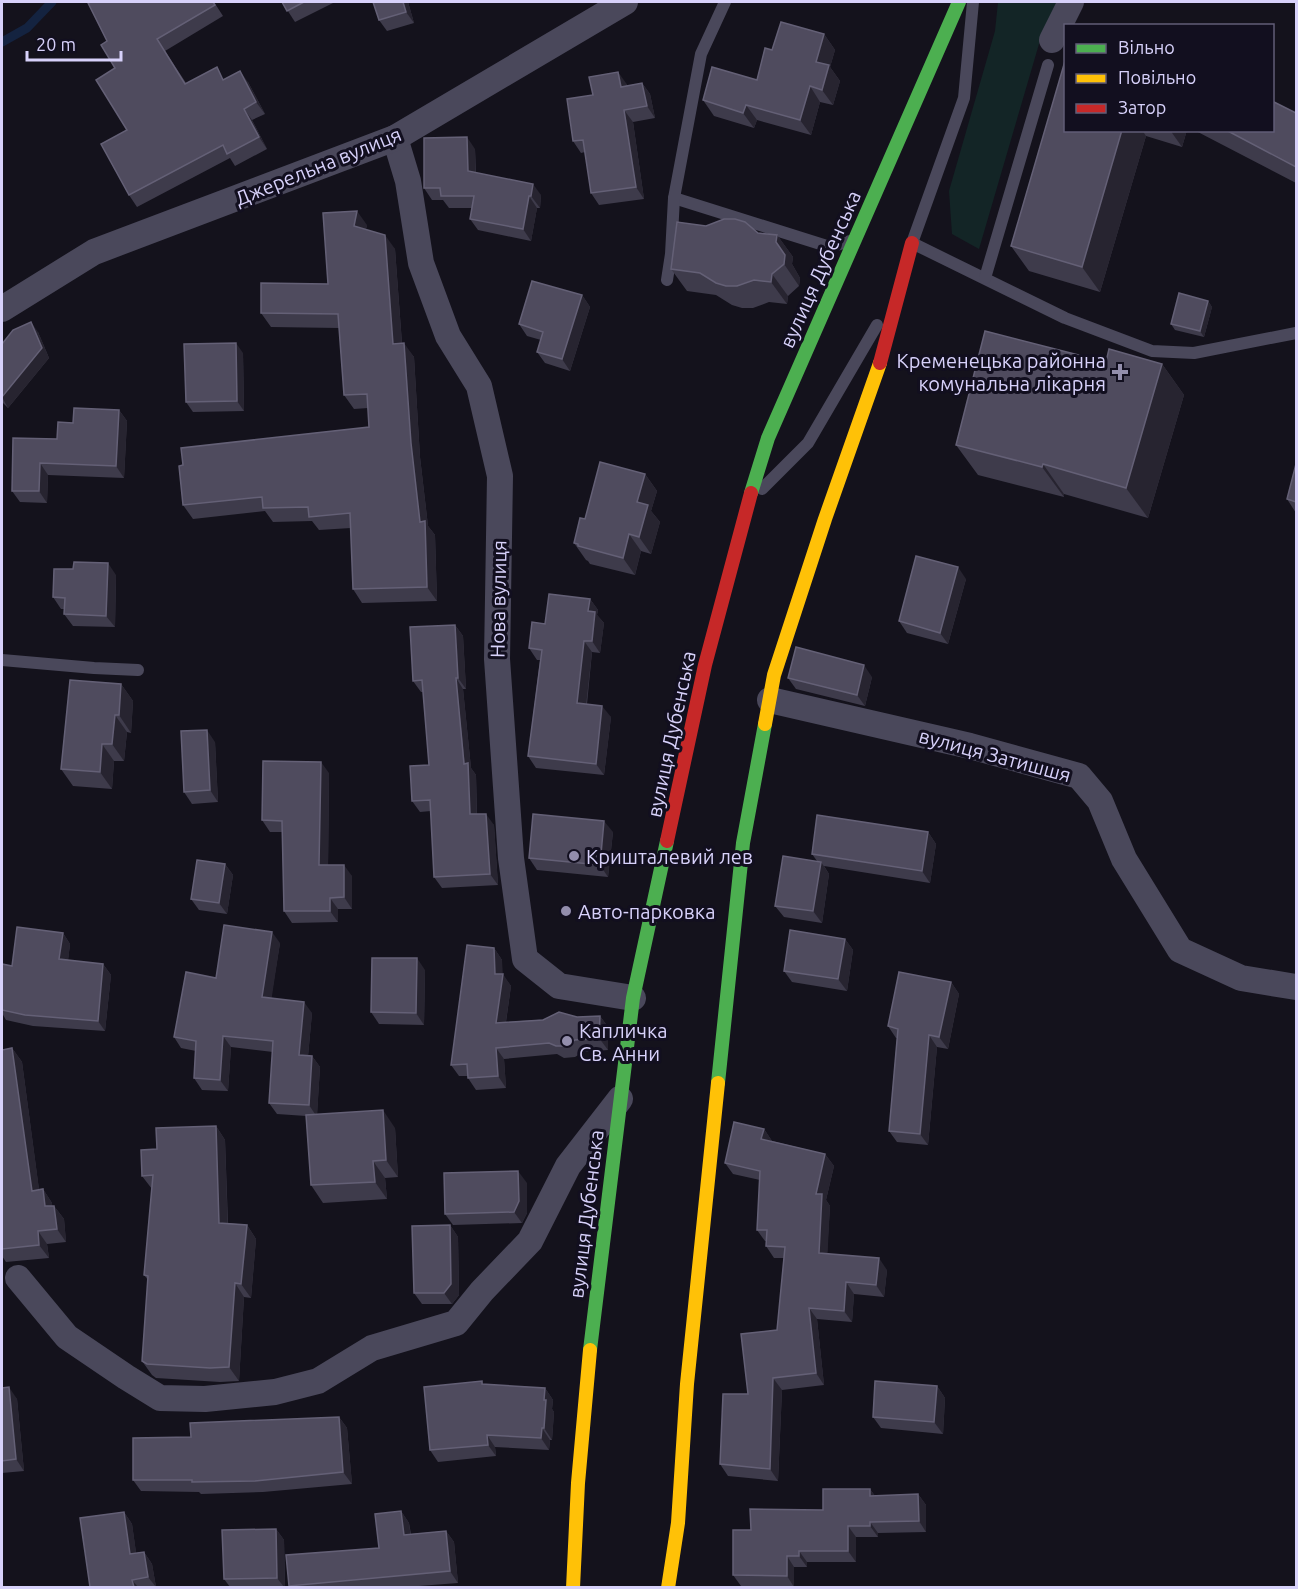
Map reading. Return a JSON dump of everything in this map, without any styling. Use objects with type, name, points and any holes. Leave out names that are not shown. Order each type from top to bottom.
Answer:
[{"type":"main road","name":"вулиця Дубенська","points":[[573,1587],[578,1483],[592,1321],[633,998],[705,665],[747,504],[768,438],[959,2]]},
{"type":"main road","points":[[668,1587],[678,1523],[687,1384],[743,843],[774,675],[825,519],[882,359],[912,243]]},
{"type":"street","name":"Джерельна вулиця","points":[[2,309],[94,252],[395,138],[625,2]]},
{"type":"street","points":[[1052,40],[1071,2]]},
{"type":"street","name":"Нова вулиця","points":[[395,138],[408,181],[421,263],[448,336],[479,386],[500,476],[497,659],[511,858],[525,958],[560,986],[633,998]]},
{"type":"street","name":"вулиця Затишшя","points":[[770,700],[970,746],[1079,776],[1100,801],[1124,859],[1180,950],[1241,978],[1296,987]]},
{"type":"street","points":[[18,1278],[67,1337],[160,1398],[205,1399],[275,1392],[318,1381],[372,1348],[456,1323],[482,1291],[530,1241],[568,1166],[620,1099]]},
{"type":"lane","points":[[667,280],[674,198],[701,54],[725,2]]},
{"type":"lane","points":[[747,504],[808,443],[873,334],[912,243],[964,98],[973,2]]},
{"type":"lane","points":[[985,278],[1048,65]]},
{"type":"lane","points":[[674,198],[830,248],[853,240]]},
{"type":"lane","points":[[912,243],[1065,318],[1152,351],[1194,353],[1296,333]]},
{"type":"lane","points":[[2,660],[138,670]]},
{"type":"shaded area","points":[[998,2],[1058,2],[1039,44],[979,249],[952,234],[949,191],[995,31]]},
{"type":"building","points":[[213,2],[215,5],[157,39],[185,84],[217,67],[223,80],[240,71],[256,102],[244,109],[259,137],[227,154],[223,145],[129,195],[101,144],[127,130],[96,80],[115,68],[101,45],[107,41],[88,3]]},
{"type":"building","points":[[282,2],[304,2],[287,11]]},
{"type":"building","points":[[373,2],[403,2],[406,12],[379,20]]},
{"type":"building","points":[[781,22],[824,34],[816,62],[829,65],[822,90],[810,86],[800,120],[746,105],[743,113],[703,100],[712,67],[757,80],[765,48],[772,50]]},
{"type":"building","points":[[1064,64],[1064,132],[1121,132],[1082,267],[1011,246]]},
{"type":"building","points":[[618,72],[621,87],[642,83],[647,106],[624,110],[636,187],[591,193],[583,140],[573,141],[567,99],[593,95],[589,77]]},
{"type":"building","points":[[1274,102],[1296,113],[1296,167],[1230,132],[1274,132]]},
{"type":"building","points":[[467,137],[468,171],[533,184],[523,229],[470,219],[474,196],[441,196],[440,188],[424,188],[424,138]]},
{"type":"building","points":[[357,211],[354,226],[385,235],[393,344],[404,343],[411,443],[420,522],[425,521],[427,587],[353,589],[350,513],[309,517],[308,507],[263,508],[262,497],[183,505],[179,466],[183,465],[181,448],[369,427],[367,394],[344,395],[338,314],[261,313],[261,283],[328,284],[323,213]]},
{"type":"building","points":[[724,219],[745,222],[758,233],[777,235],[776,242],[785,255],[784,264],[772,274],[771,282],[754,280],[737,286],[726,286],[700,273],[671,269],[677,222],[706,226]]},
{"type":"building","points":[[532,281],[582,295],[562,359],[537,352],[543,332],[519,324]]},
{"type":"building","points":[[1179,293],[1208,301],[1200,331],[1171,324]]},
{"type":"building","points":[[31,322],[42,348],[2,397],[2,344],[13,330]]},
{"type":"building","points":[[985,331],[1106,362],[1109,349],[1162,364],[1126,488],[1043,464],[1042,467],[956,445]]},
{"type":"building","points":[[236,343],[237,401],[186,402],[184,344]]},
{"type":"building","points":[[74,408],[119,410],[116,466],[40,463],[39,491],[12,491],[13,438],[57,439],[58,422],[73,423]]},
{"type":"building","points":[[600,462],[645,474],[637,502],[648,505],[639,537],[629,534],[623,558],[574,543],[580,518],[585,519]]},
{"type":"building","points":[[1296,464],[1296,502],[1287,499]]},
{"type":"building","points":[[916,556],[958,567],[940,633],[899,621]]},
{"type":"building","points":[[74,562],[108,563],[106,616],[64,614],[65,598],[53,597],[54,569],[73,569]]},
{"type":"building","points":[[549,594],[590,599],[588,611],[595,612],[592,641],[584,641],[577,703],[602,706],[596,764],[528,756],[542,650],[529,648],[532,622],[545,624]]},
{"type":"building","points":[[455,625],[458,678],[456,678],[464,764],[468,763],[470,814],[486,814],[490,874],[434,877],[430,800],[412,801],[410,766],[429,765],[422,680],[413,681],[410,627]]},
{"type":"building","points":[[796,647],[864,665],[857,695],[788,678]]},
{"type":"building","points":[[70,680],[121,684],[119,715],[115,715],[112,744],[102,744],[100,772],[61,769]]},
{"type":"building","points":[[207,730],[210,790],[184,792],[181,731]]},
{"type":"building","points":[[263,761],[321,762],[319,865],[344,865],[344,897],[330,898],[330,911],[284,911],[282,821],[262,820]]},
{"type":"building","name":"Кришталевий лев","points":[[533,814],[604,821],[600,865],[529,858]]},
{"type":"building","points":[[817,815],[928,832],[922,871],[812,854]]},
{"type":"building","points":[[783,856],[821,862],[813,911],[775,906]]},
{"type":"building","points":[[197,860],[225,864],[219,903],[191,899]]},
{"type":"building","points":[[224,925],[272,932],[262,997],[304,1002],[299,1055],[312,1056],[309,1105],[269,1103],[273,1041],[223,1036],[220,1080],[194,1078],[196,1041],[174,1037],[186,972],[216,978]]},
{"type":"building","points":[[17,927],[63,933],[59,959],[103,964],[98,1021],[25,1015],[2,1010],[2,964],[12,966]]},
{"type":"building","points":[[790,930],[845,939],[838,979],[784,971]]},
{"type":"building","points":[[467,945],[494,948],[495,974],[503,974],[496,1023],[543,1020],[559,1012],[577,1017],[600,1016],[599,1038],[575,1040],[567,1046],[556,1046],[549,1043],[496,1048],[498,1076],[468,1078],[467,1064],[451,1065]]},
{"type":"building","points":[[372,958],[417,958],[416,1013],[371,1012]]},
{"type":"building","points":[[899,972],[951,982],[939,1037],[929,1035],[920,1134],[889,1131],[898,1029],[888,1026]]},
{"type":"building","points":[[12,1048],[32,1191],[43,1189],[45,1206],[54,1206],[57,1229],[38,1231],[39,1245],[2,1249],[2,1050]]},
{"type":"building","points":[[383,1110],[386,1160],[373,1161],[375,1182],[311,1185],[306,1115]]},
{"type":"building","points":[[734,1122],[764,1129],[761,1139],[825,1154],[816,1194],[822,1194],[819,1253],[879,1258],[876,1285],[846,1282],[844,1311],[809,1308],[816,1373],[773,1378],[770,1469],[720,1464],[723,1394],[748,1394],[741,1334],[777,1330],[785,1247],[766,1246],[767,1230],[757,1230],[760,1171],[725,1163]]},
{"type":"building","points":[[216,1126],[219,1223],[247,1225],[241,1284],[235,1283],[229,1367],[147,1364],[142,1361],[148,1276],[144,1275],[153,1175],[142,1176],[141,1150],[157,1149],[156,1128]]},
{"type":"building","points":[[518,1171],[519,1201],[514,1212],[445,1214],[444,1173]]},
{"type":"building","points":[[450,1225],[451,1284],[444,1293],[414,1293],[412,1226]]},
{"type":"building","points":[[482,1381],[482,1384],[545,1388],[544,1428],[542,1428],[541,1438],[487,1435],[488,1445],[430,1450],[424,1387]]},
{"type":"building","points":[[875,1381],[937,1386],[934,1422],[873,1417]]},
{"type":"building","points":[[9,1387],[16,1459],[2,1461],[2,1388]]},
{"type":"building","points":[[339,1417],[343,1472],[255,1481],[133,1480],[133,1438],[191,1437],[190,1423]]},
{"type":"building","points":[[823,1489],[870,1489],[870,1496],[918,1494],[919,1521],[870,1522],[870,1526],[848,1526],[848,1551],[799,1551],[799,1556],[787,1556],[787,1576],[733,1575],[733,1530],[751,1530],[750,1509],[823,1510]]},
{"type":"building","points":[[401,1511],[404,1535],[446,1531],[450,1571],[289,1586],[286,1555],[379,1548],[375,1514]]},
{"type":"building","points":[[124,1512],[130,1554],[144,1552],[148,1577],[132,1580],[134,1587],[90,1587],[80,1518]]},
{"type":"building","points":[[276,1529],[277,1578],[224,1579],[222,1530]]},
{"type":"waterway","points":[[2,42],[27,28],[52,2]]},
{"type":"traffic: fast","points":[[751,493],[768,438],[959,2]]},
{"type":"traffic: fast","points":[[718,1083],[743,843],[765,724]]},
{"type":"traffic: fast","points":[[590,1350],[633,998],[667,841]]},
{"type":"traffic: slow","points":[[765,724],[774,675],[825,519],[880,363]]},
{"type":"traffic: slow","points":[[668,1588],[678,1523],[687,1384],[718,1083]]},
{"type":"traffic: slow","points":[[573,1588],[578,1483],[590,1350]]},
{"type":"traffic: jam","points":[[880,363],[912,243]]},
{"type":"traffic: jam","points":[[667,841],[705,665],[751,493]]},
{"type":"place","name":"Кременецька районна комунальна лікарня","points":[[1120,372]]},
{"type":"place","name":"Кришталевий лев","points":[[574,856]]},
{"type":"place","name":"Авто-парковка","points":[[566,911]]},
{"type":"place","name":"Капличка Св. Анни","points":[[567,1041]]}]
